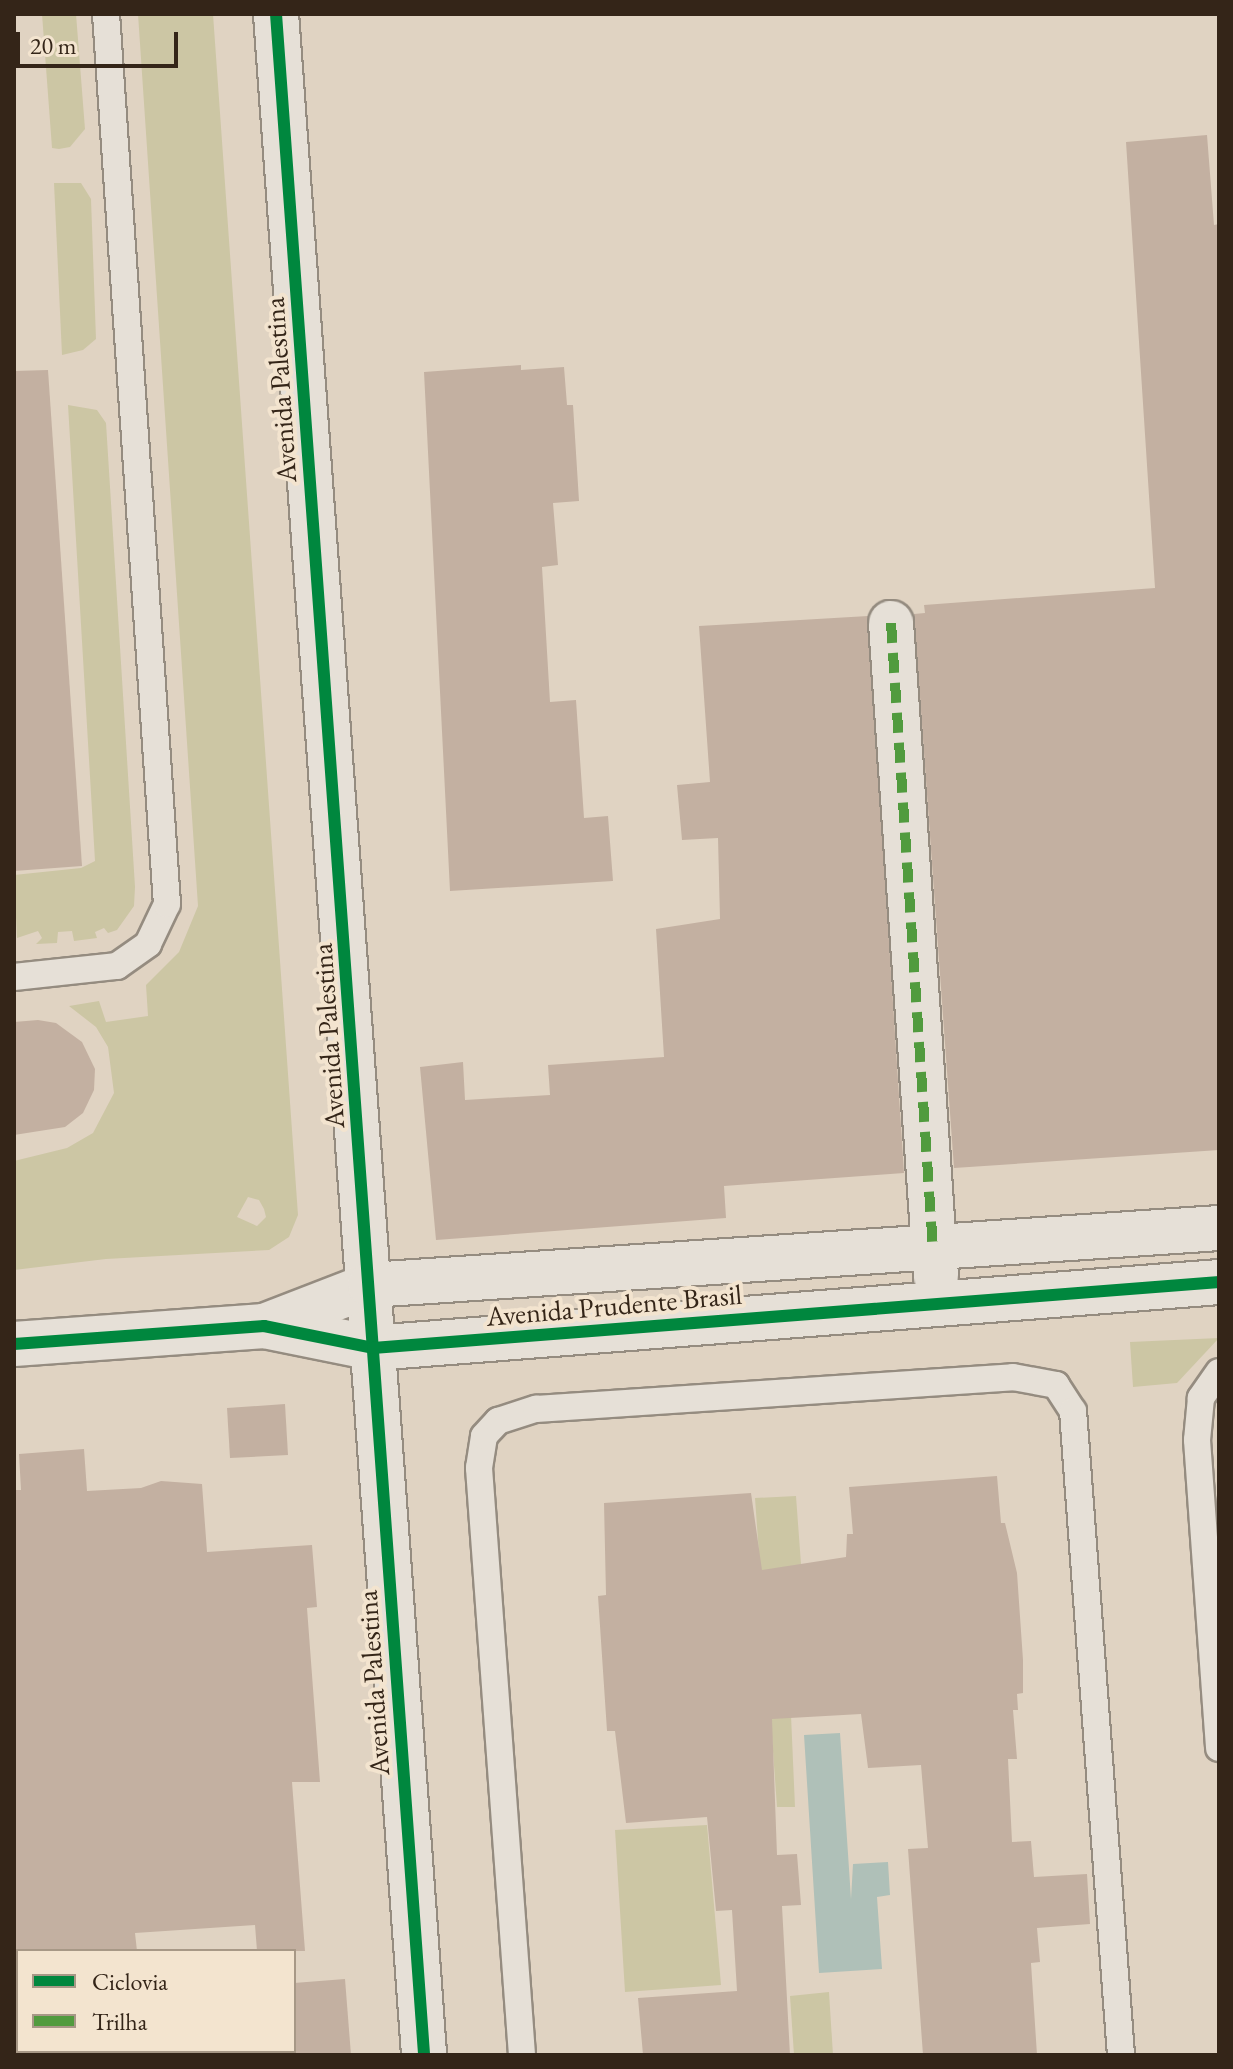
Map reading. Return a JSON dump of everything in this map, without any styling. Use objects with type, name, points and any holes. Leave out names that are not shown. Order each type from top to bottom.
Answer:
[{"type":"street","name":"Avenida Palestina","points":[[276,14],[424,2055]]},
{"type":"street","points":[[891,623],[938,1303]]},
{"type":"street","name":"Avenida Prudente Brasil","points":[[264,1326],[370,1285],[1219,1228]]},
{"type":"street","name":"Avenida Prudente Brasil","points":[[14,1344],[264,1326],[373,1348],[1219,1282]]},
{"type":"lane","points":[[14,977],[117,966],[148,944],[167,904],[106,14]]},
{"type":"lane","points":[[1219,1372],[1211,1377],[1201,1398],[1197,1440],[1219,1748]]},
{"type":"lane","points":[[522,2055],[479,1468],[484,1436],[498,1421],[536,1409],[1013,1377],[1056,1385],[1073,1411],[1121,2055]]},
{"type":"shaded area","points":[[42,14],[76,14],[85,129],[70,147],[59,149],[52,148]]},
{"type":"shaded area","points":[[138,14],[213,14],[298,1215],[289,1237],[269,1250],[106,1259],[14,1270],[14,1161],[67,1148],[93,1133],[114,1093],[108,1047],[96,1027],[69,1006],[99,1001],[106,1022],[148,1016],[146,985],[179,952],[198,906]],"holes":[[[248,1197],[259,1200],[266,1217],[257,1226],[237,1217]]]},
{"type":"shaded area","points":[[54,183],[81,183],[91,199],[96,339],[83,350],[62,355]]},
{"type":"shaded area","points":[[68,405],[97,410],[106,423],[134,906],[117,930],[108,933],[104,928],[95,932],[97,938],[74,941],[72,931],[58,932],[57,943],[36,944],[42,938],[38,931],[17,938],[14,875],[81,868],[95,861]]},
{"type":"shaded area","points":[[1219,1338],[1177,1383],[1133,1387],[1130,1342]]},
{"type":"shaded area","points":[[796,1496],[812,1714],[791,1715],[795,1807],[777,1807],[755,1498]]},
{"type":"shaded area","points":[[840,1733],[851,1899],[853,1864],[888,1862],[890,1895],[877,1897],[882,1969],[819,1973],[804,1735]]},
{"type":"shaded area","points":[[707,1825],[721,1985],[625,1992],[615,1830]]},
{"type":"shaded area","points":[[829,1992],[833,2055],[794,2055],[790,1996]]},
{"type":"building","points":[[1207,135],[1214,225],[1219,224],[1219,1150],[954,1168],[914,614],[925,613],[924,605],[1155,588],[1126,142]]},
{"type":"building","points":[[521,365],[521,370],[564,367],[567,405],[573,405],[579,501],[553,503],[558,565],[542,567],[550,702],[576,700],[584,818],[608,816],[613,881],[450,891],[424,372]]},
{"type":"building","points":[[48,370],[82,866],[14,871],[14,371]]},
{"type":"building","points":[[868,616],[904,1173],[724,1186],[726,1218],[436,1240],[420,1067],[463,1062],[465,1100],[550,1095],[548,1065],[664,1057],[656,929],[720,919],[718,838],[682,840],[677,785],[710,782],[699,626]]},
{"type":"building","points":[[38,1020],[56,1023],[82,1042],[95,1069],[94,1090],[83,1113],[65,1127],[14,1135],[14,1022]]},
{"type":"building","points":[[285,1404],[288,1455],[230,1458],[227,1408]]},
{"type":"building","points":[[84,1449],[87,1491],[141,1488],[161,1481],[202,1484],[207,1552],[312,1545],[317,1607],[307,1608],[320,1782],[292,1782],[305,1951],[257,1949],[255,1925],[135,1933],[137,1949],[14,1951],[14,1490],[21,1490],[19,1454]]},
{"type":"building","points":[[997,1476],[1001,1523],[1005,1523],[1017,1573],[1023,1660],[1023,1693],[1017,1694],[1018,1710],[1013,1710],[1017,1759],[1008,1759],[1012,1842],[1031,1841],[1034,1877],[1087,1874],[1090,1924],[1037,1928],[1040,1962],[1031,1963],[1037,2055],[923,2055],[908,1849],[928,1848],[921,1765],[868,1768],[861,1714],[772,1719],[777,1855],[797,1854],[801,1905],[782,1906],[790,2055],[643,2055],[638,1998],[737,1991],[732,1910],[716,1911],[707,1817],[626,1823],[615,1731],[607,1731],[598,1596],[606,1595],[604,1503],[751,1493],[762,1570],[846,1557],[847,1534],[853,1534],[849,1487]]},
{"type":"building","points":[[345,1979],[351,2055],[294,2055],[296,1983]]},
{"type":"marked path","points":[[891,623],[933,1248]]},
{"type":"cycle path","points":[[276,14],[424,2055]]},
{"type":"cycle path","points":[[14,1344],[264,1326],[373,1348],[1219,1282]]}]
